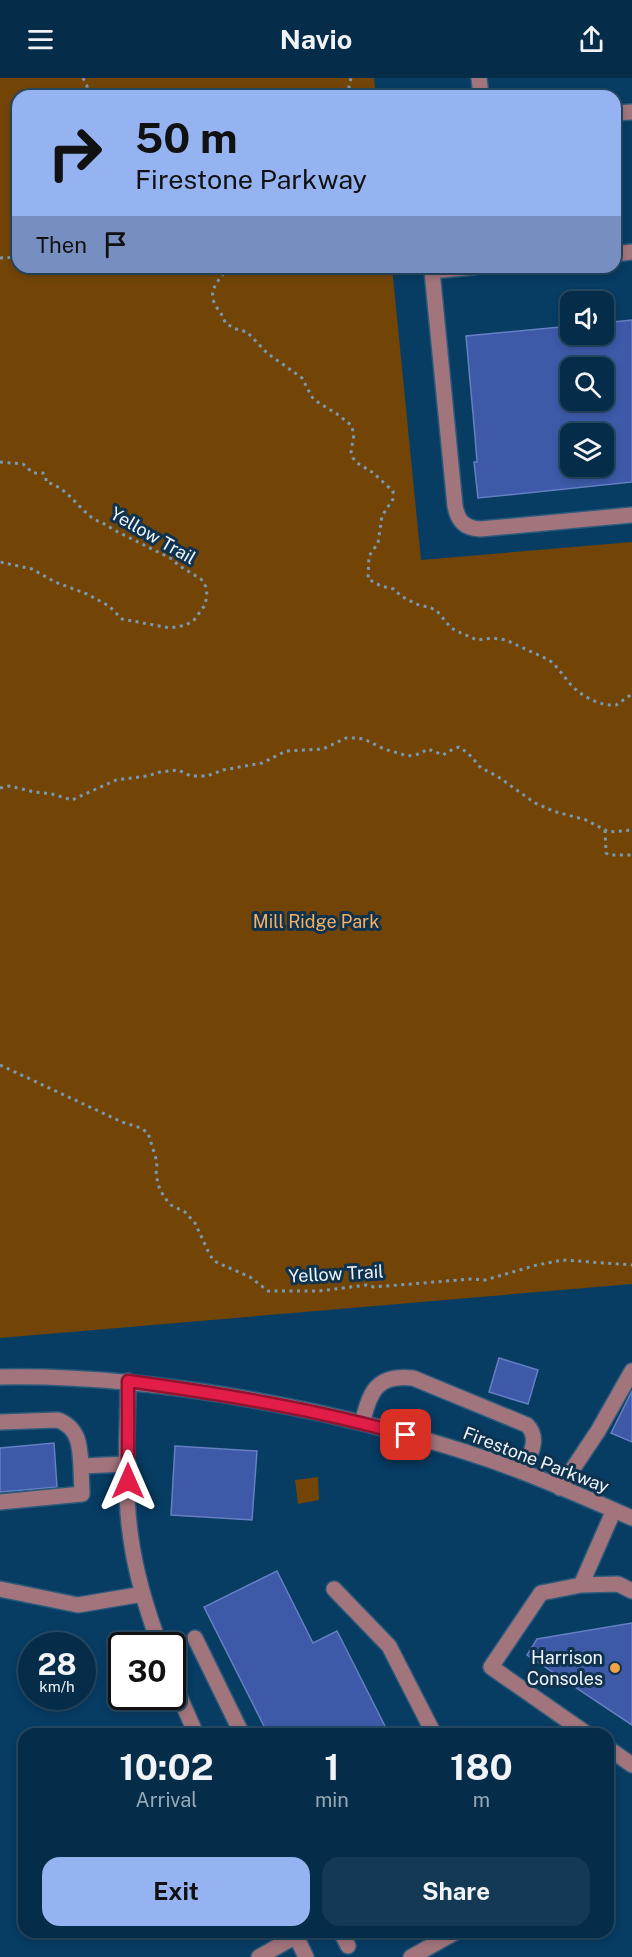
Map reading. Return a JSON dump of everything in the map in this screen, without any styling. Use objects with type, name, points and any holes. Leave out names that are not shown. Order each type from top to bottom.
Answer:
[{"type":"street","points":[[432,273],[455,506],[460,521],[465,526],[480,529],[632,515]]},
{"type":"street","points":[[560,1488],[598,1431],[632,1371]]},
{"type":"street","name":"Firestone Parkway","points":[[0,1377],[128,1381],[270,1402],[362,1423],[445,1446],[522,1472],[632,1518]]},
{"type":"street","points":[[362,1423],[370,1394],[376,1387],[397,1377],[413,1378],[527,1425],[535,1441],[522,1472]]},
{"type":"street","points":[[128,1381],[130,1537],[136,1570],[155,1632]]},
{"type":"street","points":[[0,1422],[48,1419],[66,1423],[72,1428],[80,1444],[82,1494],[0,1502]]},
{"type":"street","points":[[81,1466],[128,1464]]},
{"type":"street","points":[[581,1585],[614,1510]]},
{"type":"street","points":[[578,1728],[491,1667],[541,1593],[581,1585],[618,1584],[632,1591]]},
{"type":"street","points":[[334,1589],[389,1646],[431,1728]]},
{"type":"street","points":[[0,1590],[78,1605],[143,1594]]},
{"type":"street","points":[[195,1638],[239,1728]]},
{"type":"street","points":[[186,1710],[193,1728]]},
{"type":"street","points":[[614,1752],[632,1765]]},
{"type":"street","points":[[259,1957],[289,1938]]},
{"type":"street","points":[[297,1938],[306,1957]]},
{"type":"street","points":[[344,1938],[348,1946]]},
{"type":"street","points":[[411,1957],[445,1938]]},
{"type":"path","points":[[224,273],[217,283],[213,297],[224,316],[225,323],[247,332],[276,360],[302,378],[316,400],[351,425],[354,434],[352,458],[393,491],[393,500],[382,516],[378,543],[369,556],[368,579],[381,586],[394,589],[401,596],[416,604],[431,608],[451,628],[461,633],[477,640],[493,638],[506,640],[549,660],[576,690],[599,703],[616,705],[632,694]]},
{"type":"path","name":"Yellow Trail","points":[[0,462],[23,464],[33,473],[43,473],[46,482],[64,491],[90,516],[172,559],[201,579],[206,587],[207,598],[205,605],[194,620],[186,625],[170,628],[136,623],[122,619],[109,606],[87,594],[55,582],[32,569],[0,562]]},
{"type":"path","points":[[0,788],[18,788],[72,800],[116,780],[178,770],[191,776],[207,776],[223,770],[262,763],[286,751],[323,749],[346,738],[355,738],[408,756],[428,749],[443,755],[459,747],[464,749],[481,768],[497,776],[535,803],[553,811],[586,820],[612,832],[632,830]]},
{"type":"path","points":[[605,830],[606,853],[632,855]]},
{"type":"path","name":"Yellow Trail","points":[[0,1065],[148,1133],[157,1162],[156,1175],[159,1187],[164,1197],[171,1205],[185,1212],[195,1223],[213,1260],[250,1277],[268,1291],[319,1291],[367,1285],[374,1287],[471,1279],[478,1281],[563,1260],[632,1265]]},
{"type":"green space","name":"Mill Ridge Park","points":[[0,78],[374,78],[375,90],[12,90],[12,273],[393,273],[421,560],[632,542],[632,1284],[0,1338]]},
{"type":"green space","points":[[318,1477],[319,1500],[298,1504],[295,1480]]},
{"type":"building","points":[[632,320],[632,482],[478,498],[466,336],[560,327],[560,345],[614,345],[614,322]]},
{"type":"building","points":[[499,1358],[538,1370],[528,1404],[489,1392]]},
{"type":"building","points":[[632,1391],[632,1442],[611,1433]]},
{"type":"building","points":[[54,1443],[57,1487],[0,1492],[0,1448]]},
{"type":"building","points":[[175,1446],[257,1451],[252,1520],[171,1515]]},
{"type":"building","points":[[277,1571],[313,1643],[337,1631],[386,1728],[265,1728],[204,1607]]},
{"type":"building","points":[[632,1623],[632,1725],[527,1655],[537,1639]]},
{"type":"place","name":"Harrison Consoles","points":[[615,1668]]},
{"type":"route","points":[[128,1481],[128,1381],[270,1402],[406,1435]]}]
